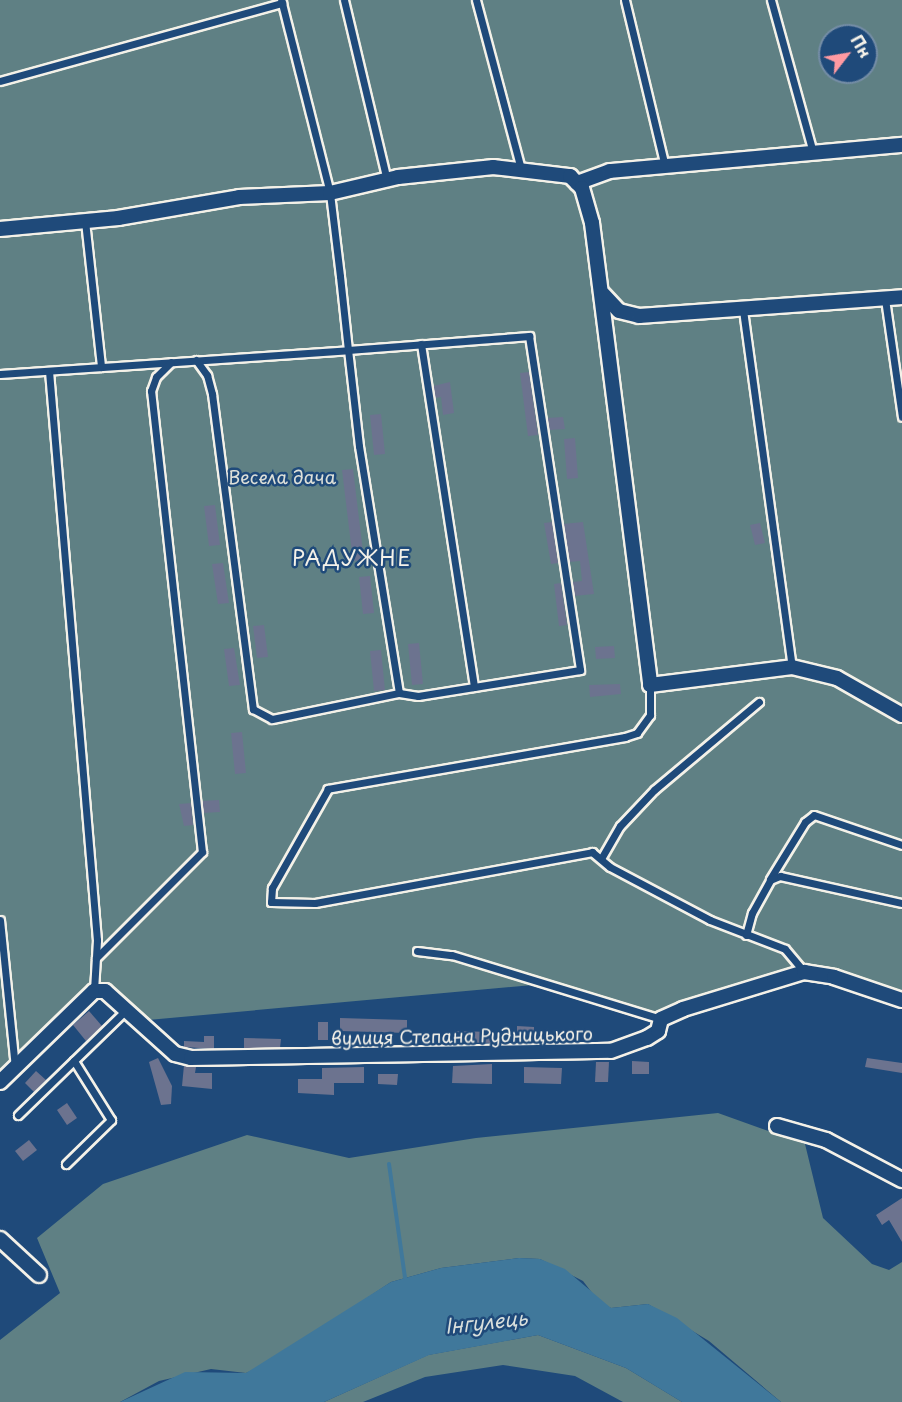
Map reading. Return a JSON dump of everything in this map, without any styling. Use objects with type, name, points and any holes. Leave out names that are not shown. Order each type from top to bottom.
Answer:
[{"type":"street","points":[[577,183],[610,171],[902,145]]},
{"type":"street","points":[[0,229],[85,222],[239,197],[330,193],[387,180],[494,167],[570,176],[586,199],[603,294],[650,685],[792,667],[837,678],[902,715]]},
{"type":"street","points":[[603,294],[620,311],[639,316],[902,297]]},
{"type":"street","name":"вулиця Степана Рудницького","points":[[94,991],[105,991],[161,1044],[191,1058],[611,1051],[647,1038],[658,1030],[661,1019],[716,997],[804,972],[834,977],[902,999]]},
{"type":"street","points":[[0,1083],[94,991]]},
{"type":"street","points":[[777,1126],[826,1140],[902,1180]]},
{"type":"street","points":[[0,1239],[39,1275]]},
{"type":"lane","points":[[344,0],[387,180]]},
{"type":"lane","points":[[476,0],[521,169]]},
{"type":"lane","points":[[625,0],[665,166]]},
{"type":"lane","points":[[771,0],[813,153]]},
{"type":"lane","points":[[0,81],[281,1],[330,193],[358,446],[399,693]]},
{"type":"lane","points":[[85,222],[101,367]]},
{"type":"lane","points":[[885,299],[902,417]]},
{"type":"lane","points":[[743,310],[792,667]]},
{"type":"lane","points":[[0,374],[529,336],[540,387],[583,665],[572,674],[418,696],[399,693],[272,719],[253,709],[212,394],[207,375],[196,360]]},
{"type":"lane","points":[[421,344],[474,687]]},
{"type":"lane","points":[[96,958],[202,852],[151,391],[156,377],[171,362]]},
{"type":"lane","points":[[49,371],[96,958],[94,991]]},
{"type":"lane","points":[[650,685],[650,715],[637,733],[625,737],[328,789],[270,897],[282,906],[315,903],[592,852],[602,857],[610,867],[710,920],[785,950],[804,972]]},
{"type":"lane","points":[[602,857],[620,826],[654,790],[759,702]]},
{"type":"lane","points":[[746,934],[752,913],[770,880],[805,822],[814,815],[902,845]]},
{"type":"lane","points":[[770,880],[789,877],[902,903]]},
{"type":"lane","points":[[0,920],[15,1067]]},
{"type":"lane","points":[[417,951],[452,955],[661,1019]]},
{"type":"lane","points":[[18,1115],[126,1010]]},
{"type":"lane","points":[[66,1164],[111,1120],[74,1061]]},
{"type":"green space","name":"Весела дача","points":[[0,0],[902,0],[902,1000],[816,973],[661,1019],[544,984],[137,1021],[95,991],[0,1082]]},
{"type":"green space","points":[[718,1113],[805,1144],[823,1218],[872,1264],[889,1270],[902,1262],[902,1402],[781,1402],[709,1341],[648,1304],[611,1308],[599,1302],[583,1281],[540,1259],[519,1258],[441,1268],[391,1282],[272,1361],[246,1373],[211,1369],[159,1381],[120,1402],[0,1402],[0,1340],[60,1293],[37,1238],[103,1184],[247,1135],[349,1158],[476,1138]]},
{"type":"green space","points":[[538,1335],[626,1368],[682,1402],[623,1402],[575,1376],[503,1365],[425,1377],[363,1402],[324,1402],[428,1355]]},
{"type":"water","name":"Інгулець","points":[[519,1258],[540,1259],[565,1269],[611,1308],[648,1304],[677,1318],[781,1402],[682,1402],[626,1368],[538,1335],[429,1355],[324,1402],[120,1402],[185,1372],[246,1373],[391,1282],[441,1268]]},
{"type":"building","points":[[529,372],[538,435],[528,436],[520,373]]},
{"type":"building","points":[[450,382],[454,413],[443,415],[441,397],[435,398],[433,386]]},
{"type":"building","points":[[381,414],[385,454],[374,455],[370,415]]},
{"type":"building","points":[[563,417],[565,429],[549,430],[547,418]]},
{"type":"building","points":[[575,438],[578,478],[567,479],[564,439]]},
{"type":"building","points":[[353,469],[364,560],[353,561],[342,470]]},
{"type":"building","points":[[215,505],[220,545],[209,546],[204,506]]},
{"type":"building","points":[[552,522],[558,563],[551,564],[544,523]]},
{"type":"building","points":[[583,522],[594,594],[574,596],[572,582],[582,581],[580,561],[569,562],[563,524]]},
{"type":"building","points":[[760,523],[765,543],[755,545],[750,525]]},
{"type":"building","points":[[223,563],[229,603],[218,604],[212,564]]},
{"type":"building","points":[[370,576],[374,613],[363,614],[359,577]]},
{"type":"building","points":[[561,583],[567,625],[559,626],[554,584]]},
{"type":"building","points":[[264,625],[268,657],[257,658],[253,626]]},
{"type":"building","points":[[419,643],[423,684],[412,685],[408,644]]},
{"type":"building","points":[[614,646],[615,658],[596,659],[595,647]]},
{"type":"building","points":[[234,648],[240,685],[229,686],[224,649]]},
{"type":"building","points":[[381,650],[385,690],[374,691],[370,651]]},
{"type":"building","points":[[620,684],[621,694],[590,697],[589,685]]},
{"type":"building","points":[[242,732],[246,773],[235,774],[231,733]]},
{"type":"building","points":[[219,800],[220,812],[203,813],[202,801]]},
{"type":"building","points":[[191,803],[193,825],[184,826],[179,804]]},
{"type":"building","points":[[89,1011],[102,1026],[86,1041],[73,1025]]},
{"type":"building","points":[[340,1018],[407,1020],[407,1033],[340,1031]]},
{"type":"building","points":[[318,1022],[328,1022],[328,1040],[318,1040]]},
{"type":"building","points":[[517,1026],[534,1027],[534,1043],[517,1043]]},
{"type":"building","points":[[454,1031],[493,1032],[493,1043],[454,1042]]},
{"type":"building","points":[[204,1036],[214,1036],[214,1049],[184,1047],[184,1041],[204,1042]]},
{"type":"building","points":[[244,1038],[281,1039],[280,1048],[244,1048]]},
{"type":"building","points":[[158,1058],[172,1086],[171,1104],[161,1105],[149,1062]]},
{"type":"building","points":[[867,1058],[902,1063],[902,1073],[865,1067]]},
{"type":"building","points":[[632,1061],[649,1062],[649,1074],[632,1074]]},
{"type":"building","points":[[596,1062],[609,1062],[608,1082],[595,1082]]},
{"type":"building","points":[[492,1064],[492,1084],[452,1083],[453,1066]]},
{"type":"building","points":[[184,1065],[196,1067],[195,1073],[212,1073],[212,1089],[182,1086]]},
{"type":"building","points":[[364,1067],[364,1083],[334,1083],[334,1095],[298,1093],[298,1079],[322,1079],[322,1068]]},
{"type":"building","points":[[524,1067],[562,1068],[561,1084],[524,1083]]},
{"type":"building","points":[[36,1071],[46,1080],[34,1092],[25,1083]]},
{"type":"building","points":[[378,1074],[398,1074],[397,1085],[378,1084]]},
{"type":"building","points":[[67,1103],[77,1118],[67,1125],[57,1110]]},
{"type":"building","points":[[29,1140],[37,1150],[23,1161],[15,1151]]},
{"type":"building","points":[[902,1198],[902,1242],[889,1220],[882,1225],[876,1215]]},
{"type":"waterway","points":[[389,1164],[405,1278]]},
{"type":"district","name":"РАДУЖНЕ","points":[[352,557]]}]
